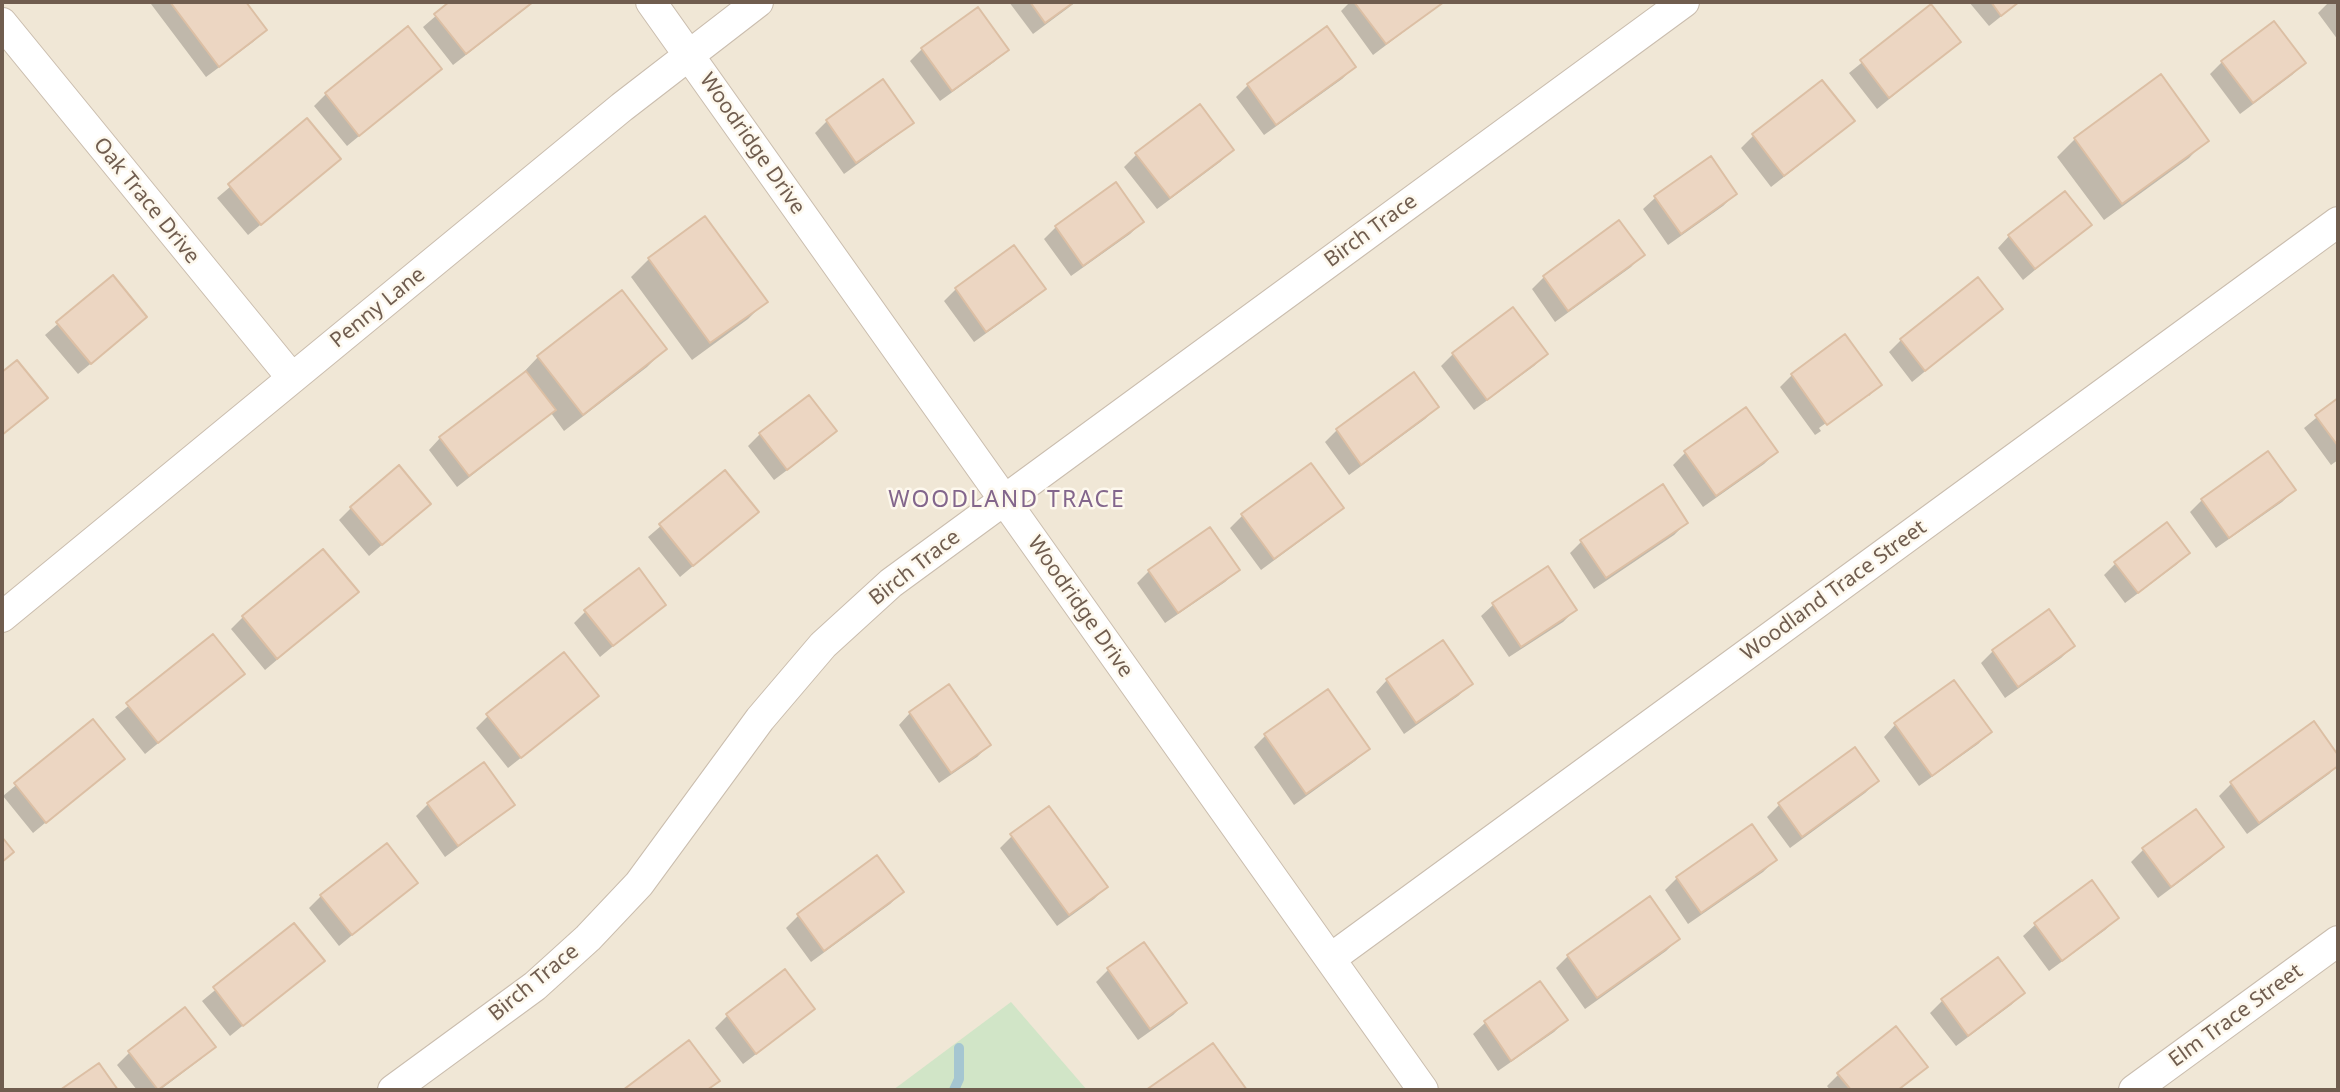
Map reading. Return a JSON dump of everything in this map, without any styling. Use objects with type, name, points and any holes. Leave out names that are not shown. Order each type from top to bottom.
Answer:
[{"type":"street","name":"Woodridge Drive","points":[[651,2],[1423,1090]]},
{"type":"street","name":"Penny Lane","points":[[2,617],[622,107],[758,2]]},
{"type":"street","name":"Birch Trace","points":[[393,1090],[535,986],[588,939],[639,884],[760,719],[823,645],[891,583],[1684,2]]},
{"type":"street","name":"Oak Trace Drive","points":[[2,23],[292,378]]},
{"type":"street","name":"Woodland Trace Street","points":[[1330,960],[2338,222]]},
{"type":"street","name":"Elm Trace Street","points":[[2134,1090],[2338,941]]},
{"type":"shaded area","points":[[2,2],[2338,2],[2338,1090],[2,1090]]},
{"type":"green space","points":[[1011,1002],[1087,1090],[893,1090]]},
{"type":"building","points":[[170,2],[246,2],[267,30],[219,67]]},
{"type":"building","points":[[449,2],[533,2],[466,54],[434,14]]},
{"type":"building","points":[[1030,2],[1074,2],[1045,23]]},
{"type":"building","points":[[1354,2],[1444,2],[1386,44]]},
{"type":"building","points":[[1991,2],[2019,2],[2001,16]]},
{"type":"building","points":[[1931,4],[1961,42],[1889,98],[1860,60]]},
{"type":"building","points":[[978,7],[1009,50],[952,91],[921,48]]},
{"type":"building","points":[[2274,21],[2306,63],[2253,103],[2221,61]]},
{"type":"building","points":[[408,26],[442,69],[359,136],[325,93]]},
{"type":"building","points":[[1327,26],[1356,67],[1276,125],[1247,84]]},
{"type":"building","points":[[2161,74],[2209,141],[2122,204],[2074,138]]},
{"type":"building","points":[[883,79],[914,123],[856,163],[826,120]]},
{"type":"building","points":[[1822,80],[1855,121],[1784,176],[1752,134]]},
{"type":"building","points":[[1200,104],[1234,150],[1170,198],[1135,153]]},
{"type":"building","points":[[307,118],[341,159],[261,225],[228,184]]},
{"type":"building","points":[[1711,156],[1737,194],[1681,234],[1654,196]]},
{"type":"building","points":[[1116,182],[1144,222],[1083,266],[1055,226]]},
{"type":"building","points":[[2065,191],[2092,225],[2035,269],[2008,235]]},
{"type":"building","points":[[705,216],[768,302],[710,343],[648,258]]},
{"type":"building","points":[[1619,220],[1645,255],[1568,311],[1543,276]]},
{"type":"building","points":[[1014,245],[1046,289],[986,332],[955,288]]},
{"type":"building","points":[[113,275],[147,317],[91,364],[56,322]]},
{"type":"building","points":[[1978,277],[2003,309],[1925,371],[1900,339]]},
{"type":"building","points":[[622,290],[667,349],[583,415],[537,356]]},
{"type":"building","points":[[1513,307],[1548,354],[1487,400],[1452,353]]},
{"type":"building","points":[[1845,334],[1882,385],[1827,425],[1791,374]]},
{"type":"building","points":[[17,360],[48,398],[2,435],[2,372]]},
{"type":"building","points":[[526,371],[556,410],[469,476],[439,437]]},
{"type":"building","points":[[1414,372],[1439,407],[1361,465],[1336,429]]},
{"type":"building","points":[[809,395],[837,431],[787,470],[759,433]]},
{"type":"building","points":[[2338,398],[2338,446],[2315,415]]},
{"type":"building","points":[[1746,407],[1778,452],[1716,496],[1684,451]]},
{"type":"building","points":[[2268,451],[2296,490],[2229,538],[2201,499]]},
{"type":"building","points":[[1311,463],[1344,508],[1274,559],[1241,514]]},
{"type":"building","points":[[399,465],[431,504],[382,545],[350,507]]},
{"type":"building","points":[[725,470],[759,512],[693,566],[659,524]]},
{"type":"building","points":[[1663,484],[1688,523],[1606,578],[1580,540]]},
{"type":"building","points":[[2167,522],[2190,553],[2138,593],[2114,562]]},
{"type":"building","points":[[1210,527],[1240,570],[1178,613],[1148,570]]},
{"type":"building","points":[[323,549],[359,592],[277,659],[242,616]]},
{"type":"building","points":[[1548,566],[1577,610],[1521,647],[1492,603]]},
{"type":"building","points":[[639,568],[666,605],[613,646],[584,610]]},
{"type":"building","points":[[2049,609],[2075,646],[2018,687],[1992,650]]},
{"type":"building","points":[[213,634],[245,674],[158,743],[126,703]]},
{"type":"building","points":[[1443,640],[1473,684],[1416,723],[1386,679]]},
{"type":"building","points":[[564,652],[599,696],[521,758],[486,714]]},
{"type":"building","points":[[1954,680],[1992,732],[1932,776],[1894,723]]},
{"type":"building","points":[[949,684],[991,745],[951,773],[909,712]]},
{"type":"building","points":[[1328,689],[1370,749],[1306,794],[1264,734]]},
{"type":"building","points":[[93,719],[125,759],[46,823],[14,783]]},
{"type":"building","points":[[2314,721],[2338,755],[2338,766],[2259,823],[2230,782]]},
{"type":"building","points":[[1855,747],[1879,781],[1802,837],[1778,803]]},
{"type":"building","points":[[484,762],[515,805],[458,846],[427,803]]},
{"type":"building","points":[[1049,806],[1108,887],[1069,915],[1010,834]]},
{"type":"building","points":[[2196,809],[2224,847],[2171,887],[2142,848]]},
{"type":"building","points":[[1752,824],[1777,860],[1701,913],[1676,877]]},
{"type":"building","points":[[2,837],[14,852],[2,862]]},
{"type":"building","points":[[387,843],[418,883],[352,935],[320,895]]},
{"type":"building","points":[[877,855],[904,892],[824,951],[797,914]]},
{"type":"building","points":[[2092,880],[2119,918],[2062,961],[2034,923]]},
{"type":"building","points":[[1650,896],[1680,939],[1597,998],[1567,955]]},
{"type":"building","points":[[294,923],[325,961],[243,1026],[213,987]]},
{"type":"building","points":[[1144,942],[1187,1003],[1150,1029],[1107,968]]},
{"type":"building","points":[[1998,957],[2025,993],[1968,1036],[1941,999]]},
{"type":"building","points":[[785,969],[815,1009],[756,1054],[726,1014]]},
{"type":"building","points":[[1540,981],[1568,1020],[1511,1061],[1484,1021]]},
{"type":"building","points":[[185,1007],[216,1047],[158,1090],[128,1051]]},
{"type":"building","points":[[1896,1026],[1928,1067],[1898,1090],[1851,1090],[1837,1073]]},
{"type":"building","points":[[689,1040],[720,1081],[707,1090],[623,1090]]},
{"type":"building","points":[[1213,1043],[1247,1090],[1146,1090]]},
{"type":"building","points":[[99,1063],[118,1090],[60,1090]]},
{"type":"waterway","points":[[954,1090],[959,1079],[959,1048]]},
{"type":"district","name":"WOODLAND TRACE","points":[[1007,500]]}]
